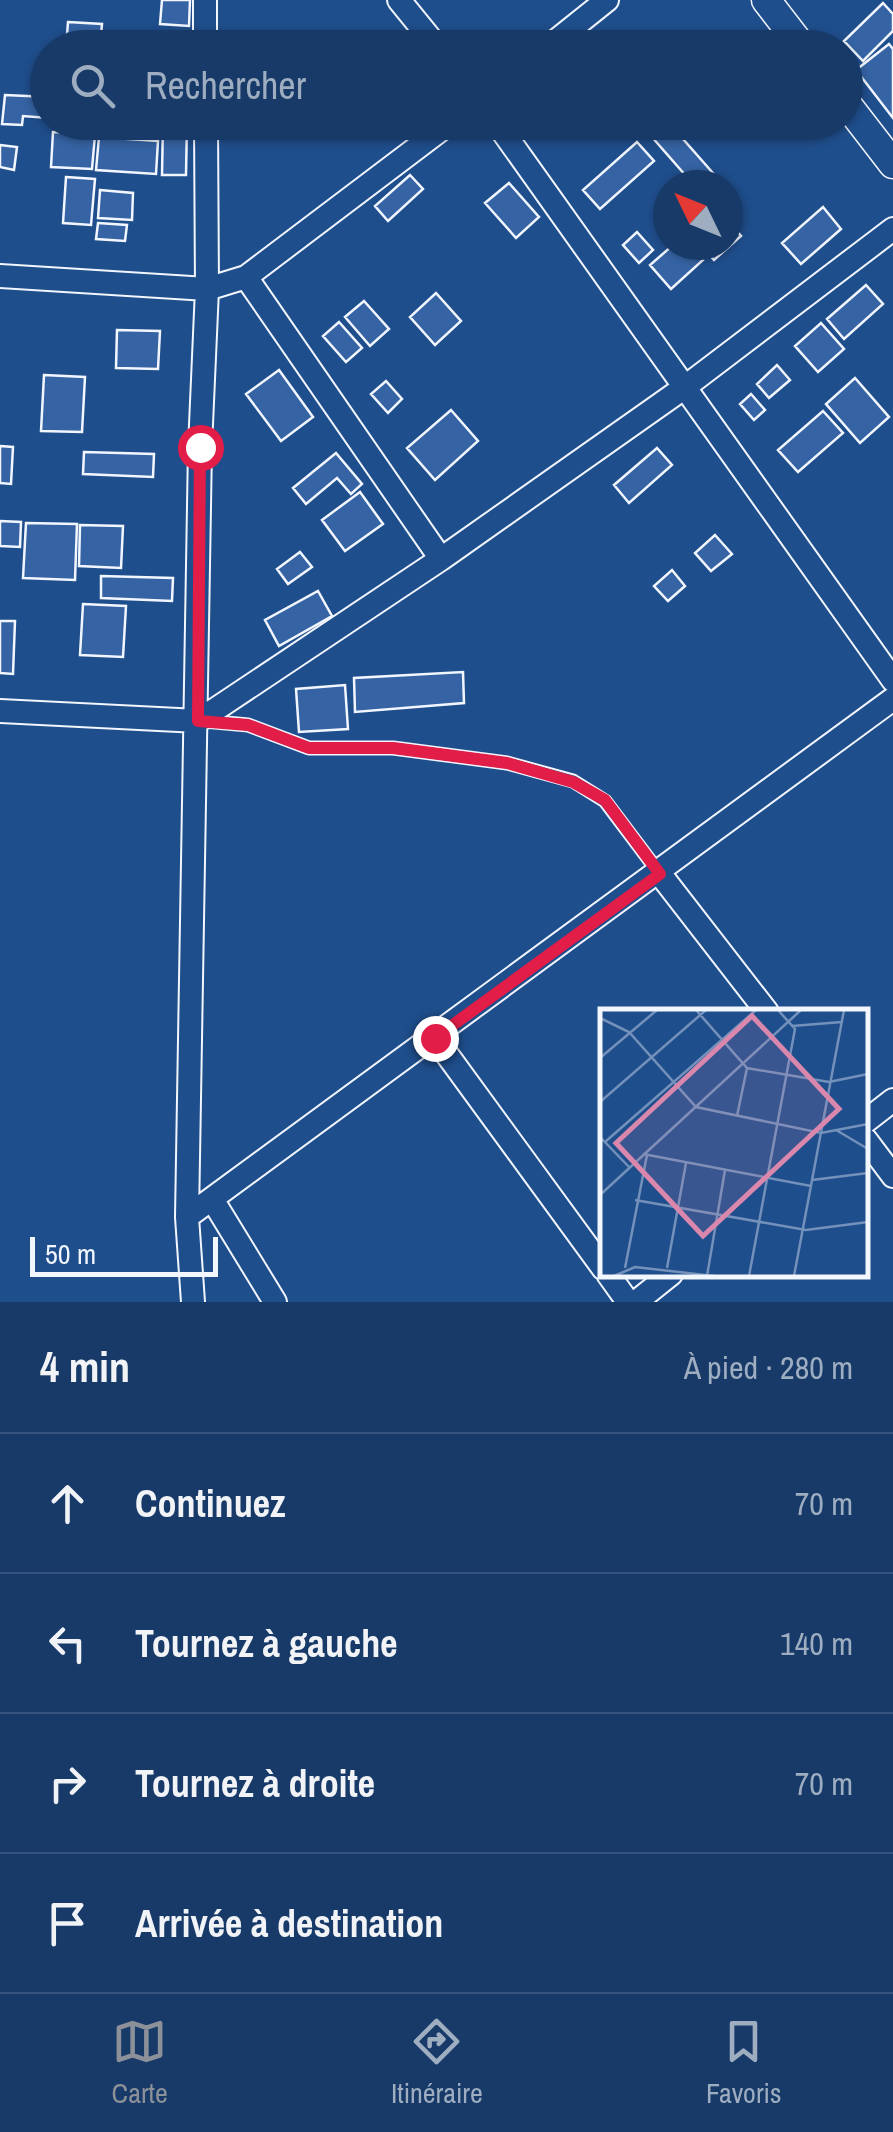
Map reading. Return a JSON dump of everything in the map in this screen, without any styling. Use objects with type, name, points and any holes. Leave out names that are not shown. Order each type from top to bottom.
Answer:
[{"type":"street","points":[[205,0],[205,30]]},
{"type":"street","points":[[399,0],[423,30]]},
{"type":"street","points":[[570,30],[607,0]]},
{"type":"street","points":[[766,0],[789,30]]},
{"type":"street","points":[[863,125],[893,164]]},
{"type":"street","points":[[193,1302],[187,1216],[200,447],[207,289],[206,140]]},
{"type":"street","points":[[0,276],[207,289],[246,276],[427,140]]},
{"type":"street","points":[[509,140],[893,680]]},
{"type":"street","points":[[0,711],[198,721],[441,559],[685,388],[893,229]]},
{"type":"street","points":[[246,276],[441,559]]},
{"type":"street","points":[[187,1216],[660,874],[893,699]]},
{"type":"street","points":[[660,874],[765,1009]]},
{"type":"street","points":[[435,1038],[600,1264]]},
{"type":"street","points":[[868,1119],[893,1100]]},
{"type":"street","points":[[868,1143],[893,1176]]},
{"type":"street","points":[[212,1199],[275,1302]]},
{"type":"street","points":[[610,1277],[628,1302]]},
{"type":"street","points":[[636,1302],[667,1277]]},
{"type":"lane","points":[[198,721],[248,725],[309,748],[393,748],[507,763],[573,782],[605,800],[660,874]]},
{"type":"building","points":[[162,0],[190,0],[189,26],[160,24]]},
{"type":"building","points":[[883,3],[893,14],[893,31],[863,61],[863,30],[855,30]]},
{"type":"building","points":[[68,22],[102,24],[102,30],[67,30]]},
{"type":"building","points":[[889,44],[893,49],[893,118],[863,79],[863,64]]},
{"type":"building","points":[[5,95],[30,96],[30,117],[23,116],[22,125],[2,124]]},
{"type":"building","points":[[53,140],[95,140],[92,169],[51,167]]},
{"type":"building","points":[[99,140],[158,141],[156,174],[96,170]]},
{"type":"building","points":[[163,140],[187,140],[186,175],[162,175]]},
{"type":"building","points":[[655,140],[684,140],[710,170],[681,170]]},
{"type":"building","points":[[637,142],[654,161],[600,209],[583,190]]},
{"type":"building","points":[[0,145],[17,147],[14,170],[0,167]]},
{"type":"building","points":[[410,175],[423,189],[388,221],[375,206]]},
{"type":"building","points":[[66,177],[95,179],[91,225],[63,223]]},
{"type":"building","points":[[509,183],[539,217],[516,238],[485,203]]},
{"type":"building","points":[[100,190],[133,193],[132,220],[98,218]]},
{"type":"building","points":[[823,207],[841,229],[801,264],[782,243]]},
{"type":"building","points":[[98,223],[127,225],[125,241],[96,239]]},
{"type":"building","points":[[637,232],[653,250],[639,263],[623,245]]},
{"type":"building","points":[[656,260],[703,260],[671,289],[650,265]]},
{"type":"building","points":[[866,285],[883,304],[844,339],[827,319]]},
{"type":"building","points":[[436,293],[461,321],[435,345],[410,317]]},
{"type":"building","points":[[364,301],[389,329],[370,346],[345,317]]},
{"type":"building","points":[[339,322],[362,348],[346,362],[323,336]]},
{"type":"building","points":[[821,323],[844,349],[818,372],[795,346]]},
{"type":"building","points":[[117,330],[160,331],[158,369],[116,368]]},
{"type":"building","points":[[777,365],[790,380],[769,398],[757,384]]},
{"type":"building","points":[[279,370],[313,417],[281,441],[246,394]]},
{"type":"building","points":[[44,375],[85,377],[82,432],[41,431]]},
{"type":"building","points":[[855,378],[889,417],[860,443],[826,404]]},
{"type":"building","points":[[386,381],[402,399],[388,413],[371,394]]},
{"type":"building","points":[[751,394],[765,410],[754,420],[740,404]]},
{"type":"building","points":[[451,410],[478,441],[435,480],[407,448]]},
{"type":"building","points":[[823,411],[843,433],[798,472],[778,450]]},
{"type":"building","points":[[0,446],[13,447],[11,484],[0,483]]},
{"type":"building","points":[[657,448],[672,465],[629,503],[614,485]]},
{"type":"building","points":[[84,452],[154,454],[153,477],[83,474]]},
{"type":"building","points":[[336,453],[362,484],[351,494],[337,478],[306,504],[293,488]]},
{"type":"building","points":[[360,492],[383,524],[345,551],[322,520]]},
{"type":"building","points":[[0,521],[21,522],[20,547],[0,546]]},
{"type":"building","points":[[26,523],[77,524],[75,580],[23,578]]},
{"type":"building","points":[[80,525],[123,526],[121,568],[79,566]]},
{"type":"building","points":[[715,535],[732,554],[711,571],[695,553]]},
{"type":"building","points":[[300,552],[312,567],[288,584],[277,569]]},
{"type":"building","points":[[672,570],[685,586],[668,601],[654,586]]},
{"type":"building","points":[[101,576],[173,578],[172,601],[101,598]]},
{"type":"building","points":[[318,591],[332,616],[279,646],[265,620]]},
{"type":"building","points":[[83,604],[126,606],[123,657],[80,655]]},
{"type":"building","points":[[0,621],[15,621],[13,674],[0,673]]},
{"type":"building","points":[[463,672],[464,703],[355,712],[354,678]]},
{"type":"building","points":[[345,685],[348,729],[299,732],[296,689]]},
{"type":"route","points":[[200,447],[198,721],[248,725],[309,748],[393,748],[507,763],[573,782],[605,800],[660,874],[435,1038]]}]
